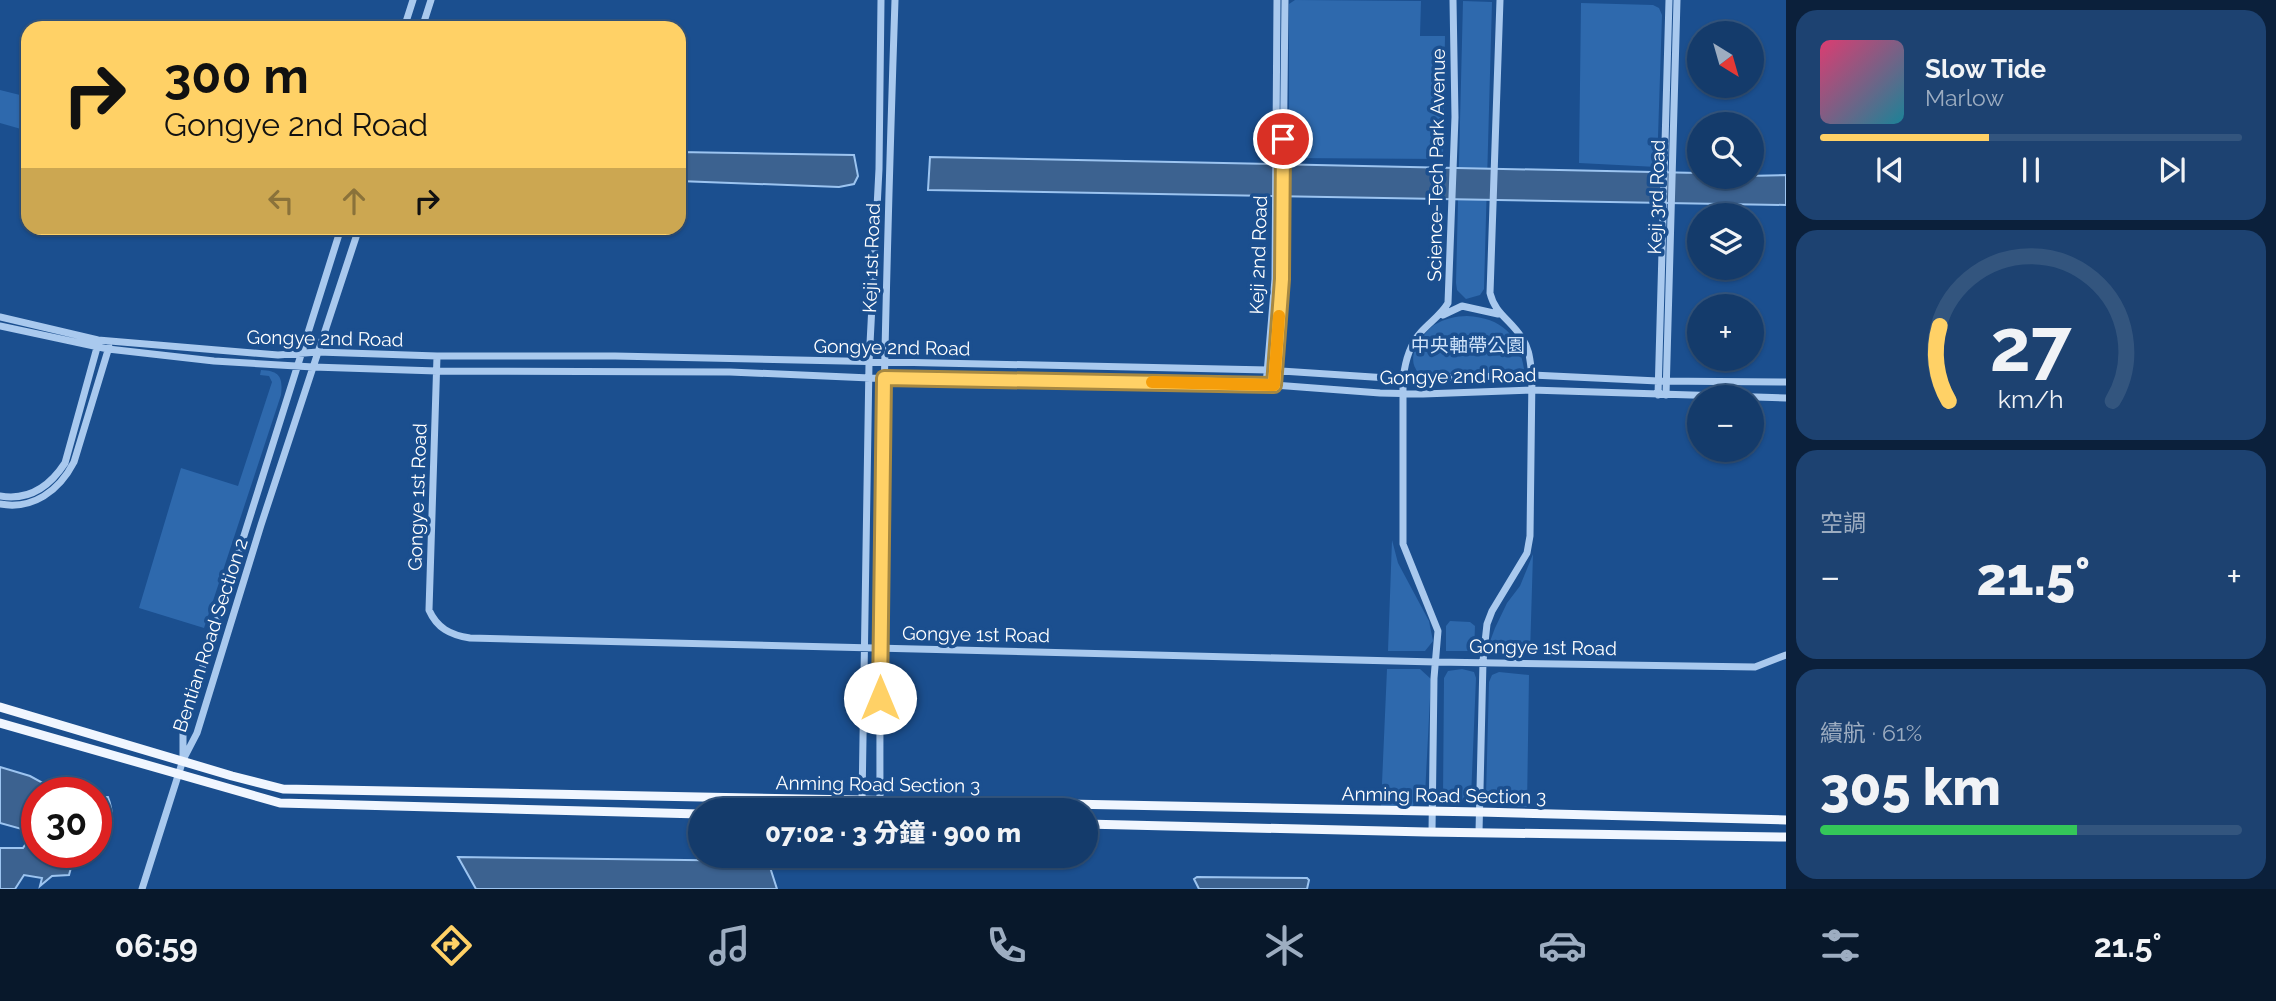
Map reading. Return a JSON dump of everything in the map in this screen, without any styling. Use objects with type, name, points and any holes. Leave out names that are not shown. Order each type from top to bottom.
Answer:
[{"type":"main road","name":"Anming Road Section 3","points":[[0,707],[283,789],[688,801]]},
{"type":"main road","points":[[0,723],[280,803],[688,814]]},
{"type":"main road","name":"Anming Road Section 3","points":[[1098,805],[1786,820]]},
{"type":"main road","name":"Anming Road Section 3","points":[[1098,824],[1786,837]]},
{"type":"street","points":[[406,21],[413,0]]},
{"type":"street","points":[[424,21],[431,0]]},
{"type":"street","name":"Keji 1st Road","points":[[864,798],[869,363],[879,169],[881,0]]},
{"type":"street","name":"Keji 1st Road","points":[[880,798],[884,363],[895,0]]},
{"type":"street","name":"Keji 2nd Road","points":[[1270,385],[1275,279],[1277,0]]},
{"type":"street","name":"Keji 2nd Road","points":[[1271,370],[1282,279],[1285,0]]},
{"type":"street","name":"Science-Tech Park Avenue","points":[[1432,832],[1438,631],[1403,544],[1403,379],[1411,346],[1448,303],[1455,117],[1453,0]]},
{"type":"street","points":[[1479,832],[1483,662],[1487,624],[1527,552],[1530,536],[1532,375],[1527,347],[1522,336],[1493,306],[1490,293],[1500,0]]},
{"type":"street","name":"Keji 3rd Road","points":[[1662,395],[1669,0]]},
{"type":"street","name":"Keji 3rd Road","points":[[1662,381],[1677,0]]},
{"type":"street","name":"Bentian Road Section 2","points":[[183,760],[183,729],[339,235]]},
{"type":"street","name":"Bentian Road Section 2","points":[[183,760],[197,733],[261,525],[357,235]]},
{"type":"street","name":"Science-Tech Park Avenue","points":[[1430,323],[1462,306],[1502,316]]},
{"type":"street","name":"Gongye 2nd Road","points":[[0,317],[98,344]]},
{"type":"street","name":"Gongye 2nd Road","points":[[0,326],[98,344],[278,355],[318,352],[437,356],[615,356],[1271,370],[1403,379],[1532,375],[1662,381],[1786,382]]},
{"type":"street","points":[[78,435],[98,344]]},
{"type":"street","points":[[0,504],[20,501],[43,488],[58,475],[78,435],[109,345]]},
{"type":"street","name":"Gongye 2nd Road","points":[[109,345],[179,357],[313,367],[437,371],[730,372],[870,378],[1270,385],[1403,394],[1531,390],[1786,398]]},
{"type":"street","points":[[179,357],[181,348]]},
{"type":"street","name":"Gongye 1st Road","points":[[437,356],[429,610],[435,623],[454,635],[470,638],[1436,662],[1755,667],[1786,656]]},
{"type":"street","points":[[0,496],[20,501]]},
{"type":"street","points":[[142,889],[183,760]]},
{"type":"green space","points":[[1295,0],[1421,1],[1420,36],[1445,36],[1443,159],[1289,158],[1289,4]]},
{"type":"green space","name":"中央軸帶公園","points":[[1463,1],[1492,2],[1484,289],[1480,295],[1466,299],[1457,290],[1456,283]]},
{"type":"green space","points":[[1581,3],[1653,5],[1659,8],[1662,15],[1657,167],[1579,163]]},
{"type":"green space","points":[[0,90],[21,95],[21,129],[0,123]]},
{"type":"green space","name":"中央軸帶公園","points":[[1467,316],[1490,320],[1507,330],[1518,347],[1524,369],[1514,375],[1419,373],[1413,361],[1416,348],[1424,335],[1442,321]]},
{"type":"green space","points":[[261,370],[279,376],[281,395],[204,628],[139,608],[181,468],[238,486],[272,382],[269,376],[260,375]]},
{"type":"green space","points":[[1392,540],[1398,563],[1429,621],[1433,641],[1425,651],[1388,651]]},
{"type":"green space","points":[[1533,554],[1530,654],[1499,655],[1494,653],[1489,644],[1507,603],[1520,586]]},
{"type":"green space","points":[[1450,621],[1470,622],[1475,626],[1474,651],[1446,651],[1446,626]]},
{"type":"green space","points":[[1387,669],[1420,669],[1431,679],[1425,795],[1414,802],[1413,806],[1381,806]]},
{"type":"green space","points":[[1462,669],[1474,672],[1476,678],[1471,798],[1465,801],[1446,801],[1443,798],[1444,678],[1448,671]]},
{"type":"green space","points":[[1499,672],[1529,675],[1527,807],[1506,806],[1486,796],[1489,682],[1492,675]]},
{"type":"shaded area","points":[[686,152],[854,155],[858,176],[854,184],[839,187],[686,181]]},
{"type":"shaded area","points":[[930,157],[1687,173],[1687,189],[1764,189],[1764,176],[1786,175],[1786,205],[1764,203],[928,190]]},
{"type":"shaded area","points":[[0,767],[32,777],[21,777],[21,829],[0,823]]},
{"type":"shaded area","points":[[0,848],[21,848],[21,868],[71,868],[69,875],[52,876],[40,886],[42,878],[24,875],[15,889],[0,889]]},
{"type":"shaded area","points":[[458,857],[688,860],[688,868],[770,868],[777,889],[476,889]]},
{"type":"shaded area","points":[[1194,879],[1309,880],[1307,889],[1199,889]]},
{"type":"slow traffic","points":[[1152,382],[1274,385],[1279,316]]},
{"type":"route","points":[[880,698],[884,378],[1274,385],[1282,279],[1283,139]]}]
